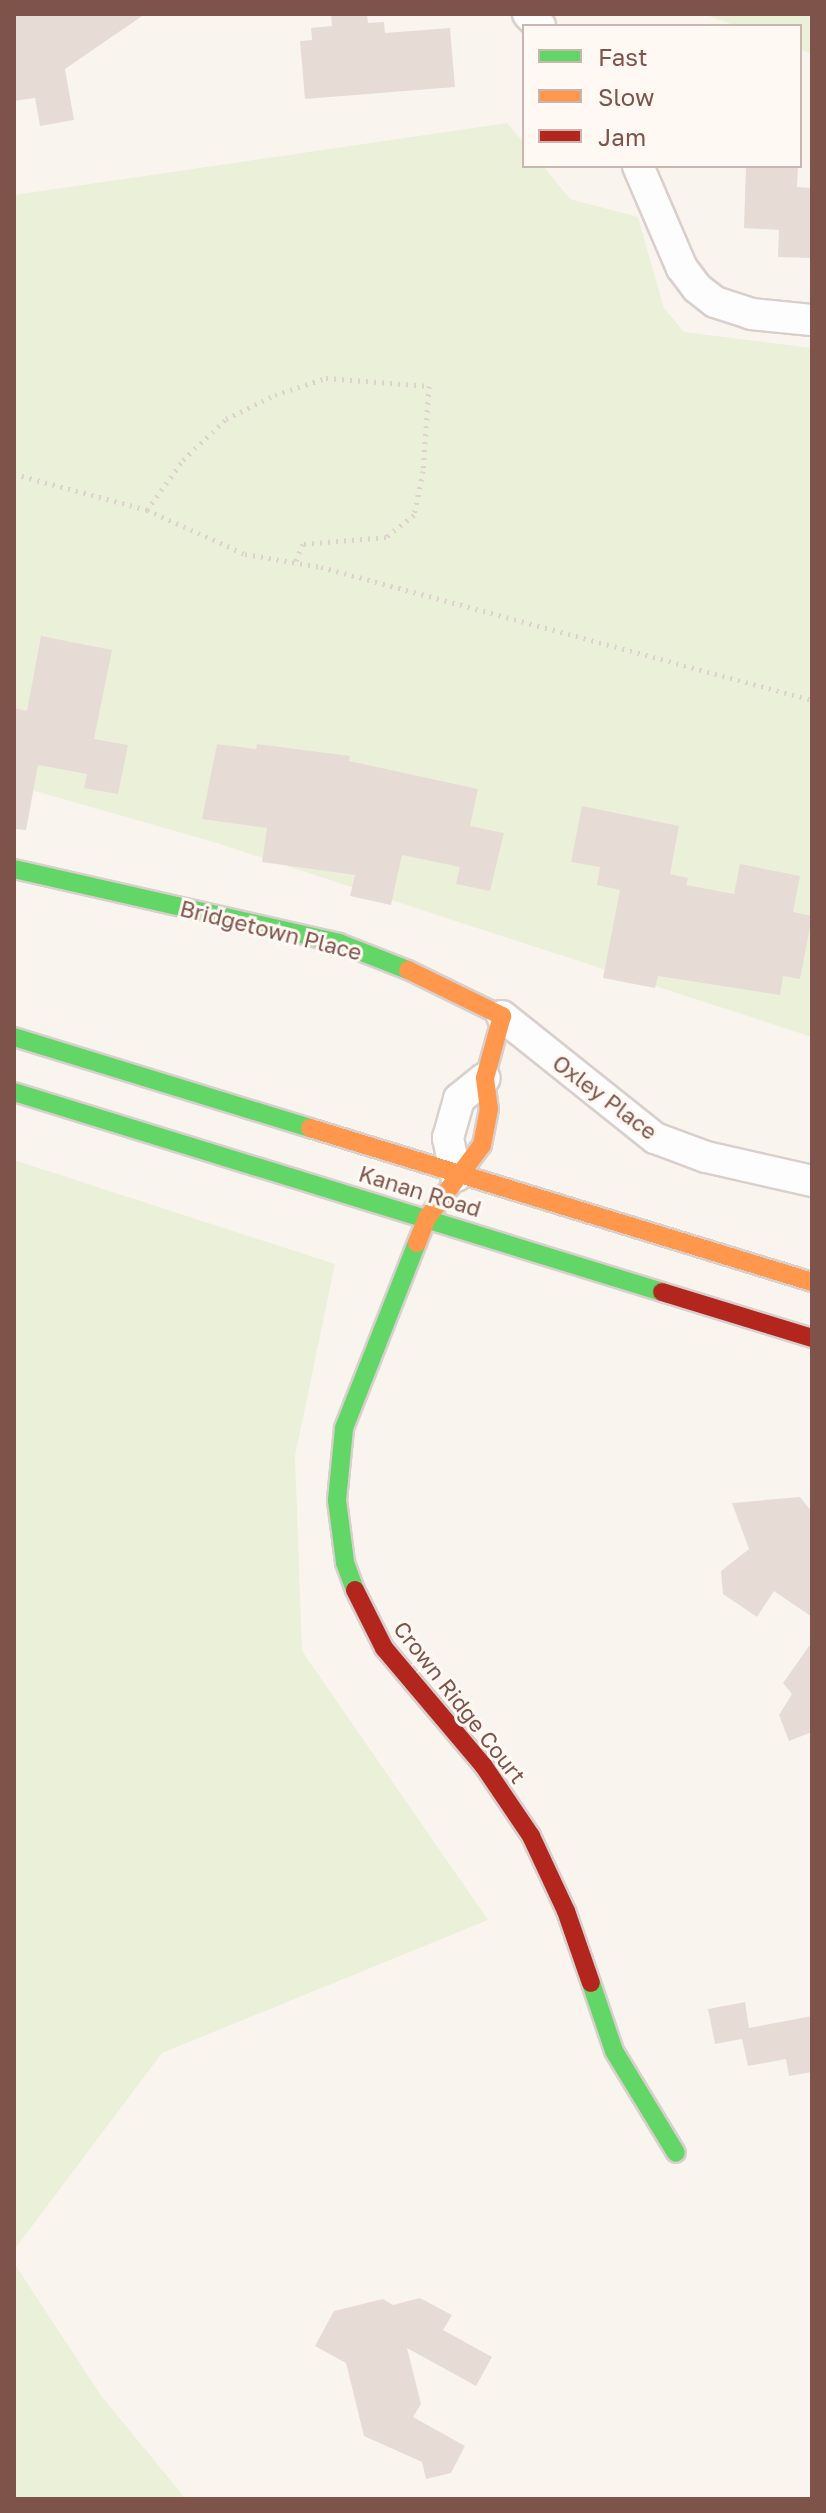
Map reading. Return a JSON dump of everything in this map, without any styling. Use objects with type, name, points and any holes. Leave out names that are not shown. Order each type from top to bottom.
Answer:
[{"type":"main road","name":"Bridgetown Place","points":[[14,869],[339,943],[441,983],[502,1016]]},
{"type":"main road","points":[[485,1078],[502,1016]]},
{"type":"main road","name":"Kanan Road","points":[[14,1037],[456,1176],[812,1282]]},
{"type":"main road","name":"Kanan Road","points":[[14,1092],[812,1338]]},
{"type":"main road","name":"Crown Ridge Court","points":[[456,1176],[427,1218],[344,1428],[337,1500],[345,1562],[361,1607],[384,1648],[483,1765],[531,1836],[566,1911],[614,2051],[676,2153]]},
{"type":"street","points":[[639,168],[682,268],[697,288],[715,302],[751,314],[812,320]]},
{"type":"street","name":"Oxley Place","points":[[502,1016],[655,1138],[706,1157],[812,1181]]},
{"type":"street","points":[[456,1176],[448,1138],[459,1099],[485,1078]]},
{"type":"path","points":[[147,510],[183,460],[226,419],[275,395],[326,378],[429,386],[423,471],[414,515],[386,537],[303,544],[295,563]]},
{"type":"path","points":[[14,474],[147,510],[245,554],[295,563],[676,660],[812,700]]},
{"type":"green space","points":[[704,14],[812,14],[812,54],[802,50],[802,24],[731,24]]},
{"type":"green space","points":[[507,123],[522,141],[522,168],[545,168],[570,199],[638,217],[664,308],[684,332],[812,348],[812,1037],[210,841],[14,785],[14,195]]},
{"type":"green space","points":[[14,1160],[335,1264],[295,1456],[302,1651],[488,1920],[162,2053],[14,2250]]},
{"type":"green space","points":[[14,2263],[102,2397],[186,2499],[14,2499]]},
{"type":"building","points":[[14,14],[145,14],[65,69],[74,120],[40,126],[35,98],[14,101]]},
{"type":"building","points":[[331,14],[367,14],[368,23],[384,22],[385,33],[450,28],[455,87],[305,99],[300,41],[312,40],[311,28],[332,26]]},
{"type":"building","points":[[746,168],[798,168],[797,187],[812,188],[812,258],[778,257],[779,230],[744,228]]},
{"type":"building","points":[[41,636],[112,650],[94,739],[128,745],[118,794],[84,788],[87,774],[38,765],[26,830],[14,829],[14,708],[27,711]]},
{"type":"building","points":[[217,744],[256,749],[257,744],[350,756],[349,761],[478,789],[470,826],[504,833],[490,891],[456,884],[460,867],[402,855],[391,905],[350,896],[355,875],[262,862],[267,828],[202,819]]},
{"type":"building","points":[[582,806],[679,826],[670,874],[688,878],[686,885],[734,894],[740,864],[800,876],[793,912],[812,916],[800,979],[783,976],[780,995],[658,976],[655,988],[603,978],[620,890],[597,885],[600,867],[571,862]]},
{"type":"building","points":[[800,1497],[812,1512],[812,1617],[774,1591],[757,1617],[723,1594],[721,1571],[749,1549],[732,1503]]},
{"type":"building","points":[[812,1642],[812,1732],[789,1741],[779,1715],[792,1694],[783,1683]]},
{"type":"building","points":[[745,2002],[749,2028],[812,2016],[812,2072],[789,2076],[786,2059],[748,2066],[742,2039],[715,2044],[708,2009]]},
{"type":"building","points":[[420,2298],[452,2315],[443,2330],[492,2357],[476,2386],[407,2348],[421,2404],[413,2417],[465,2446],[451,2473],[426,2479],[422,2462],[364,2436],[346,2363],[315,2346],[334,2311],[383,2299],[393,2305]]},
{"type":"traffic: fast","points":[[14,869],[339,943],[408,970]]},
{"type":"traffic: fast","points":[[14,1037],[310,1128]]},
{"type":"traffic: fast","points":[[14,1092],[662,1292]]},
{"type":"traffic: fast","points":[[355,1590],[345,1562],[337,1500],[344,1428],[417,1243]]},
{"type":"traffic: fast","points":[[591,1983],[614,2051],[676,2153]]},
{"type":"traffic: slow","points":[[408,970],[502,1016],[485,1078],[489,1109],[482,1145],[427,1218],[417,1243]]},
{"type":"traffic: slow","points":[[310,1128],[812,1282]]},
{"type":"traffic: jam","points":[[662,1292],[812,1338]]},
{"type":"traffic: jam","points":[[355,1590],[384,1648],[483,1765],[531,1836],[566,1911],[591,1983]]}]
